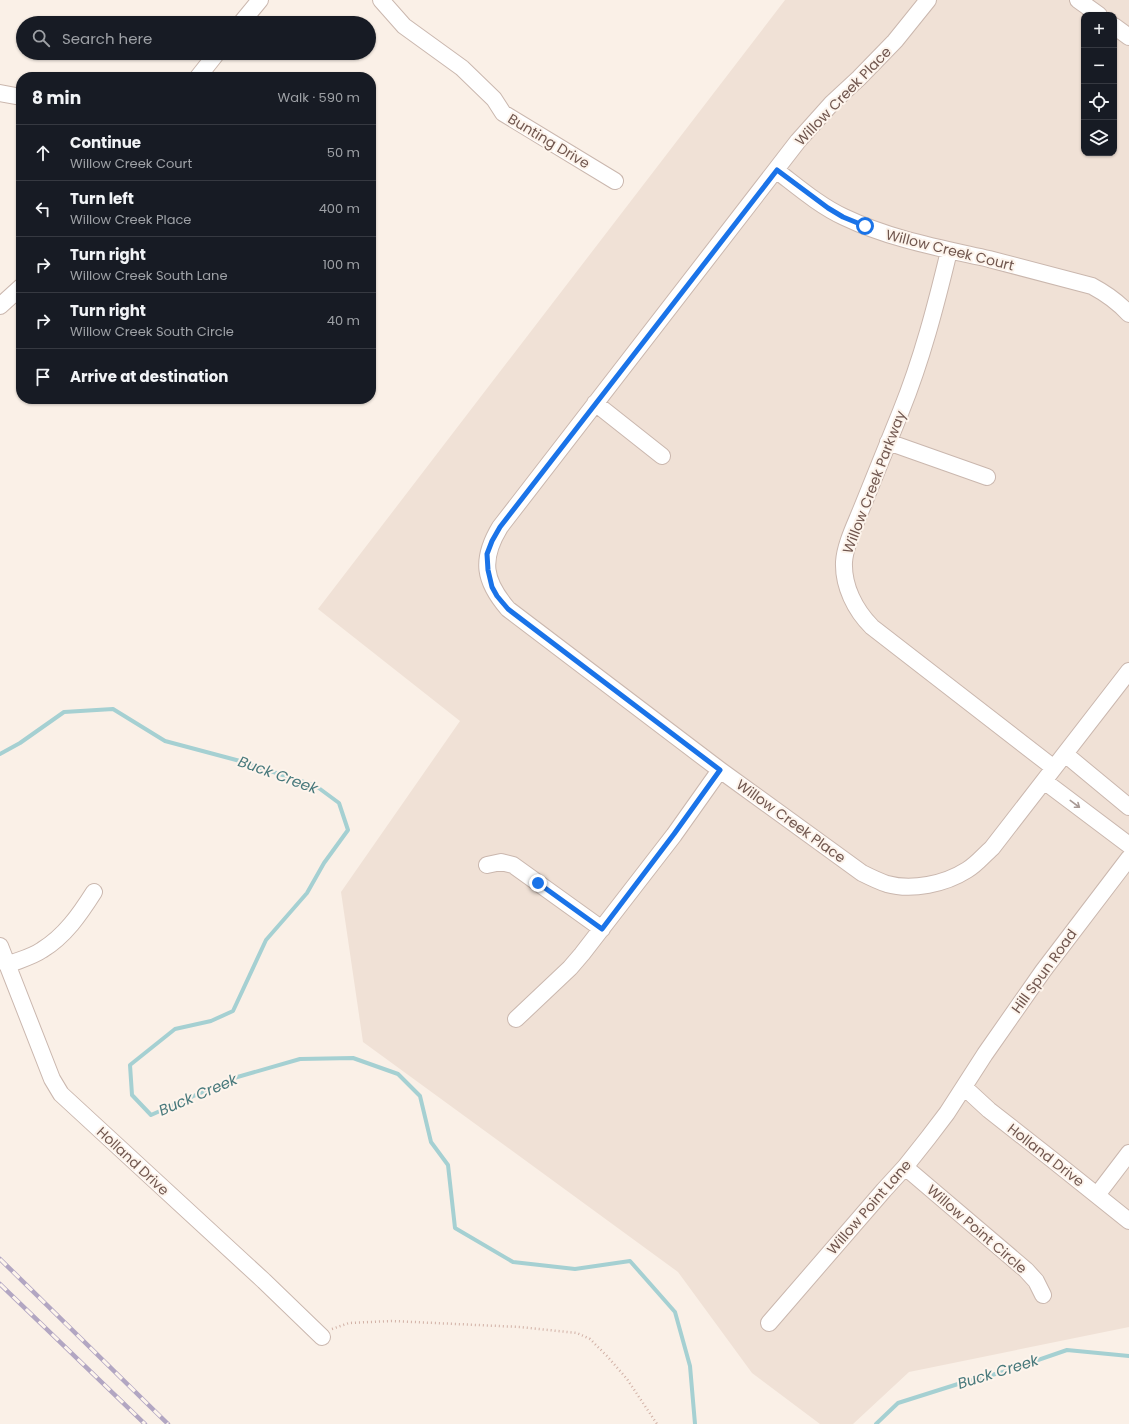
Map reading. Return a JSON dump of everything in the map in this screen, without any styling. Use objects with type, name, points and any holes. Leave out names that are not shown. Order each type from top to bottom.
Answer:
[{"type":"street","points":[[247,16],[260,0]]},
{"type":"street","name":"Bunting Drive","points":[[381,0],[404,26],[462,68],[494,99],[503,113],[615,181]]},
{"type":"street","name":"Willow Creek Place","points":[[928,0],[895,41],[832,103],[808,130],[500,527],[487,554],[490,580],[497,596],[508,609],[720,770],[862,873],[874,879],[897,886],[918,886],[947,880],[967,870],[992,848],[1054,768]]},
{"type":"street","points":[[1078,0],[1095,12]]},
{"type":"street","points":[[1117,28],[1129,38]]},
{"type":"street","points":[[202,72],[211,60]]},
{"type":"street","points":[[0,93],[16,96]]},
{"type":"street","name":"Willow Creek Court","points":[[777,170],[805,192],[843,217],[897,238],[1092,286],[1107,294],[1119,303],[1129,314]]},
{"type":"street","name":"Willow Creek Parkway","points":[[949,250],[924,347],[851,535],[844,561],[845,577],[852,601],[861,616],[872,627],[1054,768]]},
{"type":"street","points":[[0,306],[16,292]]},
{"type":"street","points":[[595,403],[662,456]]},
{"type":"street","points":[[888,442],[987,477]]},
{"type":"street","points":[[1054,768],[1129,671]]},
{"type":"street","points":[[1065,754],[1129,807]]},
{"type":"street","points":[[516,1019],[570,968],[602,929],[674,834],[720,770]]},
{"type":"street","points":[[1044,781],[1129,845]]},
{"type":"street","name":"Hill Spun Road","points":[[964,1087],[1043,972],[1129,858]]},
{"type":"street","points":[[487,865],[501,862],[513,865],[602,929]]},
{"type":"street","points":[[7,965],[27,958],[42,950],[58,938],[79,915],[94,892]]},
{"type":"street","name":"Holland Drive","points":[[0,946],[52,1079],[61,1094],[264,1281],[322,1338]]},
{"type":"street","name":"Willow Point Lane","points":[[769,1323],[905,1167],[947,1114],[964,1087]]},
{"type":"street","name":"Holland Drive","points":[[964,1087],[989,1110],[1129,1221]]},
{"type":"street","points":[[1097,1195],[1129,1153]]},
{"type":"street","name":"Willow Point Circle","points":[[905,1167],[1026,1270],[1036,1281],[1044,1295]]},
{"type":"path","points":[[322,1338],[334,1328],[349,1323],[392,1321],[520,1327],[577,1333],[590,1339],[627,1378],[657,1424]]},
{"type":"shaded area","points":[[785,0],[1129,0],[1129,1327],[909,1372],[853,1424],[820,1424],[752,1373],[678,1272],[363,1042],[341,892],[460,721],[318,609]]},
{"type":"waterway","name":"Buck Creek","points":[[0,754],[20,743],[64,712],[113,709],[165,741],[240,761],[316,786],[339,803],[348,830],[324,863],[307,893],[266,940],[233,1011],[211,1021],[175,1029],[130,1065],[132,1095],[151,1115],[234,1078],[300,1059],[353,1058],[398,1074],[420,1096],[431,1142],[448,1165],[455,1228],[513,1262],[575,1269],[630,1261],[675,1312],[690,1366],[695,1424]]},
{"type":"waterway","name":"Buck Creek","points":[[876,1424],[898,1403],[958,1384],[1003,1372],[1067,1350],[1129,1356]]},
{"type":"railway","points":[[0,1259],[168,1424]]},
{"type":"railway","points":[[0,1284],[145,1424]]},
{"type":"route","points":[[538,883],[602,929],[674,834],[720,770],[508,609],[497,596],[490,580],[487,554],[492,541],[500,527],[548,463],[777,170],[828,208],[843,217],[865,226]]}]
